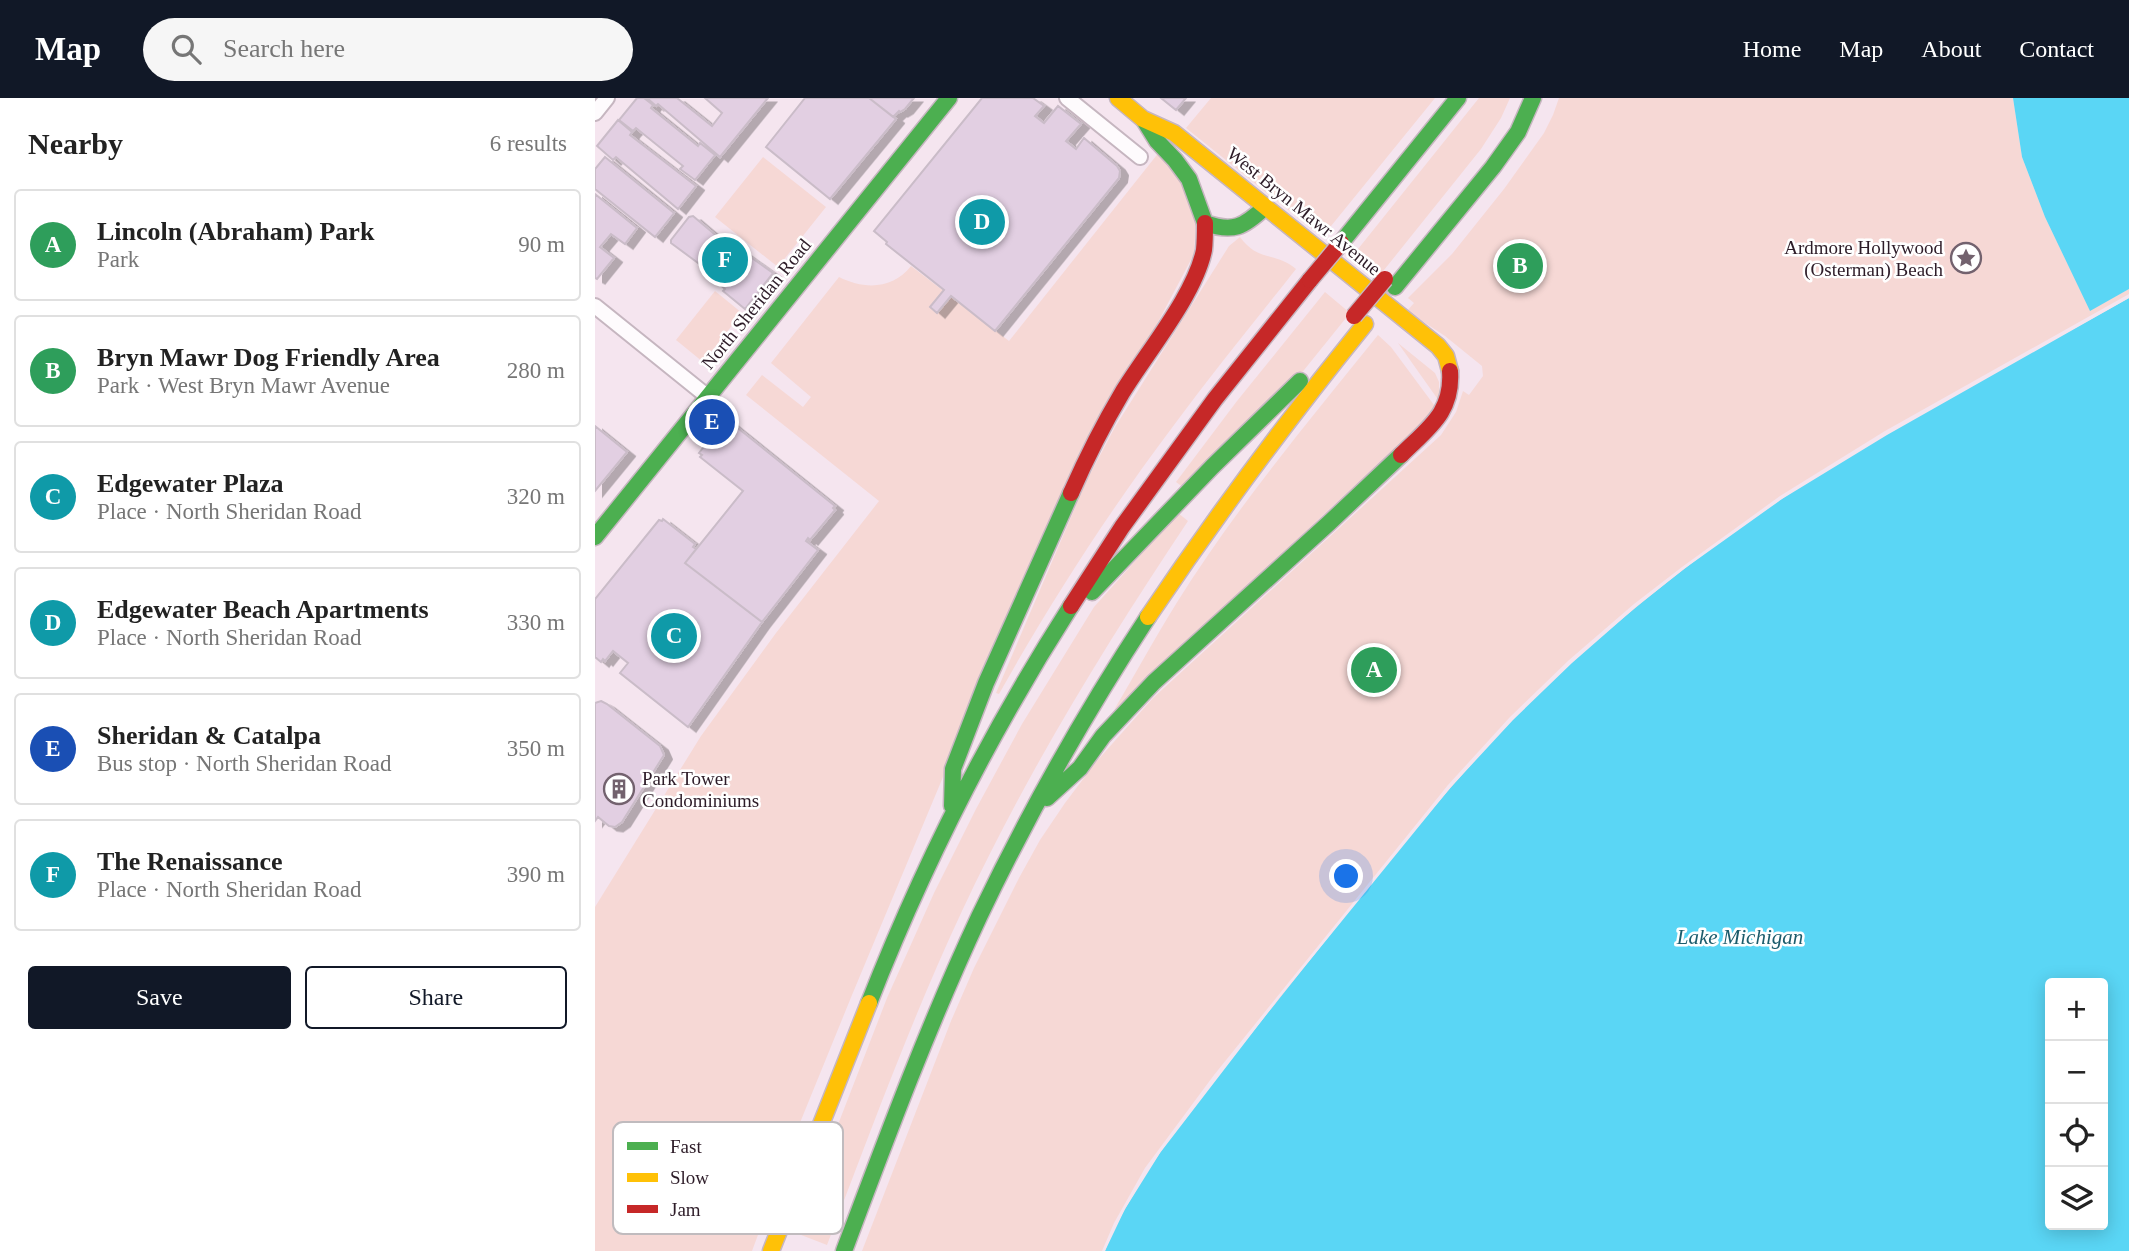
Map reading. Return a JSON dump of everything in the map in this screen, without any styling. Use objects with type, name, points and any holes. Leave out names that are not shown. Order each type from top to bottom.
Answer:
[{"type":"main road","name":"North Sheridan Road","points":[[595,537],[949,98]]},
{"type":"main road","name":"West Bryn Mawr Avenue","points":[[1031,813],[1080,768],[1103,736],[1154,682],[1348,506],[1431,426],[1447,405],[1451,386],[1450,371],[1438,346],[1174,133],[1143,119],[1118,98]]},
{"type":"main road","points":[[822,1122],[883,967],[952,814],[999,728],[1098,562],[1222,390],[1458,98]]},
{"type":"main road","points":[[1390,283],[1472,173],[1503,126],[1516,98]]},
{"type":"main road","points":[[1056,630],[1212,467],[1293,390],[1359,320],[1500,157],[1518,132],[1533,98]]},
{"type":"main road","points":[[952,814],[953,769],[986,683],[1082,468],[1122,394],[1184,297],[1196,274],[1204,249],[1205,223],[1189,179],[1157,141],[1143,119]]},
{"type":"main road","points":[[1205,223],[1227,230],[1237,229],[1252,220],[1265,207]]},
{"type":"main road","points":[[844,1251],[918,1057],[1031,813],[1097,698],[1203,533],[1359,320]]},
{"type":"main road","points":[[771,1251],[778,1234]]},
{"type":"street","points":[[595,113],[607,98]]},
{"type":"street","points":[[1067,98],[1140,156]]},
{"type":"street","points":[[595,306],[708,397]]},
{"type":"shaded area","points":[[1211,98],[1435,98],[1327,231],[1322,227],[1317,233],[1186,128]]},
{"type":"shaded area","points":[[1479,98],[1510,98],[1481,149],[1380,275],[1354,254]]},
{"type":"shaded area","points":[[1559,98],[2013,98],[2022,157],[2045,217],[2090,310],[2129,289],[2129,298],[1887,435],[1782,499],[1572,663],[1513,720],[1428,814],[1254,1030],[1169,1139],[1105,1251],[862,1251],[974,968],[1019,878],[1065,803],[1096,762],[1153,698],[1441,435],[1456,412],[1463,391],[1469,395],[1483,376],[1482,366],[1445,336],[1407,311],[1414,303],[1408,298],[1452,254],[1504,189],[1544,133]]},
{"type":"shaded area","points":[[1160,151],[1179,174],[1196,220],[1194,254],[1039,547],[800,1122],[613,1122],[613,1234],[758,1234],[752,1251],[595,1251],[595,907],[701,736],[776,633],[879,501],[746,395],[762,375],[803,407],[811,397],[771,363],[839,277],[859,284],[878,285],[896,279],[911,266],[1009,341]]},
{"type":"shaded area","points":[[763,157],[826,207],[778,267],[715,217]]},
{"type":"shaded area","points":[[1240,237],[1261,254],[1281,260],[1296,269],[1150,457],[1060,590],[999,694],[996,693],[1086,482],[1115,427],[1229,246]]},
{"type":"shaded area","points":[[715,291],[742,313],[703,362],[676,340]]},
{"type":"shaded area","points":[[1325,292],[1350,313],[1300,375],[1184,488],[1176,482],[1237,401]]},
{"type":"shaded area","points":[[1378,335],[1391,347],[1437,409],[1114,710],[1176,604],[1223,534],[1273,466]]},
{"type":"shaded area","points":[[1398,343],[1435,373],[1439,382],[1439,401]]},
{"type":"shaded area","points":[[1178,513],[1188,521],[1067,712],[987,860],[943,952],[908,1035],[843,1203],[843,1122],[839,1122],[887,998],[934,893],[976,809],[1022,724],[1094,607]]},
{"type":"shaded area","points":[[799,1234],[831,1234],[827,1245]]},
{"type":"water","points":[[2013,98],[2129,98],[2129,289],[2090,311],[2045,217],[2022,157]]},
{"type":"water","name":"Lake Michigan","points":[[2129,298],[2129,1251],[1105,1251],[1122,1215],[1150,1168],[1185,1118],[1384,867],[1494,739],[1574,660],[1675,576],[1783,498],[1911,420]]},
{"type":"pier","points":[[2129,294],[2129,298],[1887,435],[1782,499],[1684,569],[1572,663],[1513,720],[1451,787],[1280,997],[1160,1153],[1125,1209],[1105,1251],[1102,1251],[1114,1223],[1145,1168],[1214,1075],[1448,785],[1510,717],[1569,660],[1634,604],[1780,496],[1885,431]]},
{"type":"building","points":[[637,98],[644,98],[653,105],[651,108],[698,146],[700,143],[715,155],[695,180],[680,169],[683,166],[636,128],[633,131],[619,120]]},
{"type":"building","points":[[647,98],[677,98],[712,126],[722,113],[705,98],[768,98],[720,157],[658,104],[656,106]]},
{"type":"building","points":[[805,98],[869,98],[896,119],[830,199],[766,147]]},
{"type":"building","points":[[869,98],[914,98],[905,109],[893,117]]},
{"type":"building","points":[[982,98],[1033,98],[1044,106],[1035,116],[1044,123],[1058,106],[1081,124],[1066,141],[1076,149],[1084,138],[1120,171],[1119,178],[995,331],[951,296],[937,313],[930,307],[944,290],[886,244],[874,231]]},
{"type":"building","points":[[1161,98],[1186,98],[1176,110]]},
{"type":"building","points":[[618,120],[632,132],[630,135],[696,186],[678,209],[616,157],[613,160],[597,146]]},
{"type":"building","points":[[605,157],[674,213],[655,237],[595,189],[595,169]]},
{"type":"building","points":[[595,194],[637,228],[625,244],[611,234],[600,247],[614,258],[597,279],[595,278]]},
{"type":"building","points":[[693,216],[738,257],[742,251],[773,273],[745,309],[723,291],[725,289],[718,283],[721,280],[671,243],[689,217]]},
{"type":"building","points":[[724,421],[727,424],[729,421],[835,506],[835,510],[810,540],[808,538],[806,541],[818,550],[762,622],[685,563],[743,491],[700,457],[702,455],[699,453]]},
{"type":"building","points":[[595,426],[627,452],[595,491]]},
{"type":"building","points":[[663,519],[695,544],[693,547],[696,549],[685,563],[762,622],[688,727],[620,673],[628,663],[613,651],[605,661],[603,659],[601,662],[595,657],[595,599],[659,520]]},
{"type":"building","name":"Park Tower Condominiums","points":[[601,701],[660,746],[664,755],[622,822],[615,827],[609,826],[598,817],[595,821],[595,703]]},
{"type":"traffic: fast","points":[[595,537],[949,98]]},
{"type":"traffic: fast","points":[[1341,243],[1458,98]]},
{"type":"traffic: fast","points":[[1395,287],[1493,167],[1518,132],[1533,98]]},
{"type":"traffic: fast","points":[[1144,120],[1157,141],[1189,179],[1205,223],[1231,228],[1251,219],[1265,207]]},
{"type":"traffic: fast","points":[[1092,592],[1212,467],[1300,381]]},
{"type":"traffic: fast","points":[[1047,798],[1080,768],[1103,736],[1154,682],[1401,455]]},
{"type":"traffic: fast","points":[[952,806],[953,769],[986,683],[1071,493]]},
{"type":"traffic: fast","points":[[869,1003],[912,900],[960,800],[1013,701],[1071,606]]},
{"type":"traffic: fast","points":[[844,1251],[925,1041],[979,917],[1058,764],[1148,617]]},
{"type":"traffic: slow","points":[[1118,98],[1143,119],[1174,133],[1438,346],[1446,356],[1450,371]]},
{"type":"traffic: slow","points":[[1148,617],[1253,468],[1365,324]]},
{"type":"traffic: slow","points":[[822,1122],[869,1003]]},
{"type":"traffic: slow","points":[[771,1251],[778,1234]]},
{"type":"traffic: jam","points":[[1071,493],[1115,405],[1191,286],[1204,250],[1205,223]]},
{"type":"traffic: jam","points":[[1310,280],[1341,243]]},
{"type":"traffic: jam","points":[[1354,316],[1385,279]]},
{"type":"traffic: jam","points":[[1071,606],[1122,527],[1215,399],[1310,280]]},
{"type":"traffic: jam","points":[[1401,455],[1429,428],[1443,409],[1450,386],[1450,371]]},
{"type":"place","name":"Edgewater Beach Apartments","points":[[982,222]]},
{"type":"place","name":"Ardmore Hollywood (Osterman) Beach","points":[[1966,258]]},
{"type":"place","name":"The Renaissance","points":[[725,260]]},
{"type":"place","name":"Bryn Mawr Dog Friendly Area","points":[[1520,266]]},
{"type":"place","name":"Sheridan & Catalpa","points":[[712,422]]},
{"type":"place","name":"Edgewater Plaza","points":[[674,636]]},
{"type":"place","name":"Lincoln (Abraham) Park","points":[[1374,670]]},
{"type":"place","name":"Park Tower Condominiums","points":[[619,789]]}]
